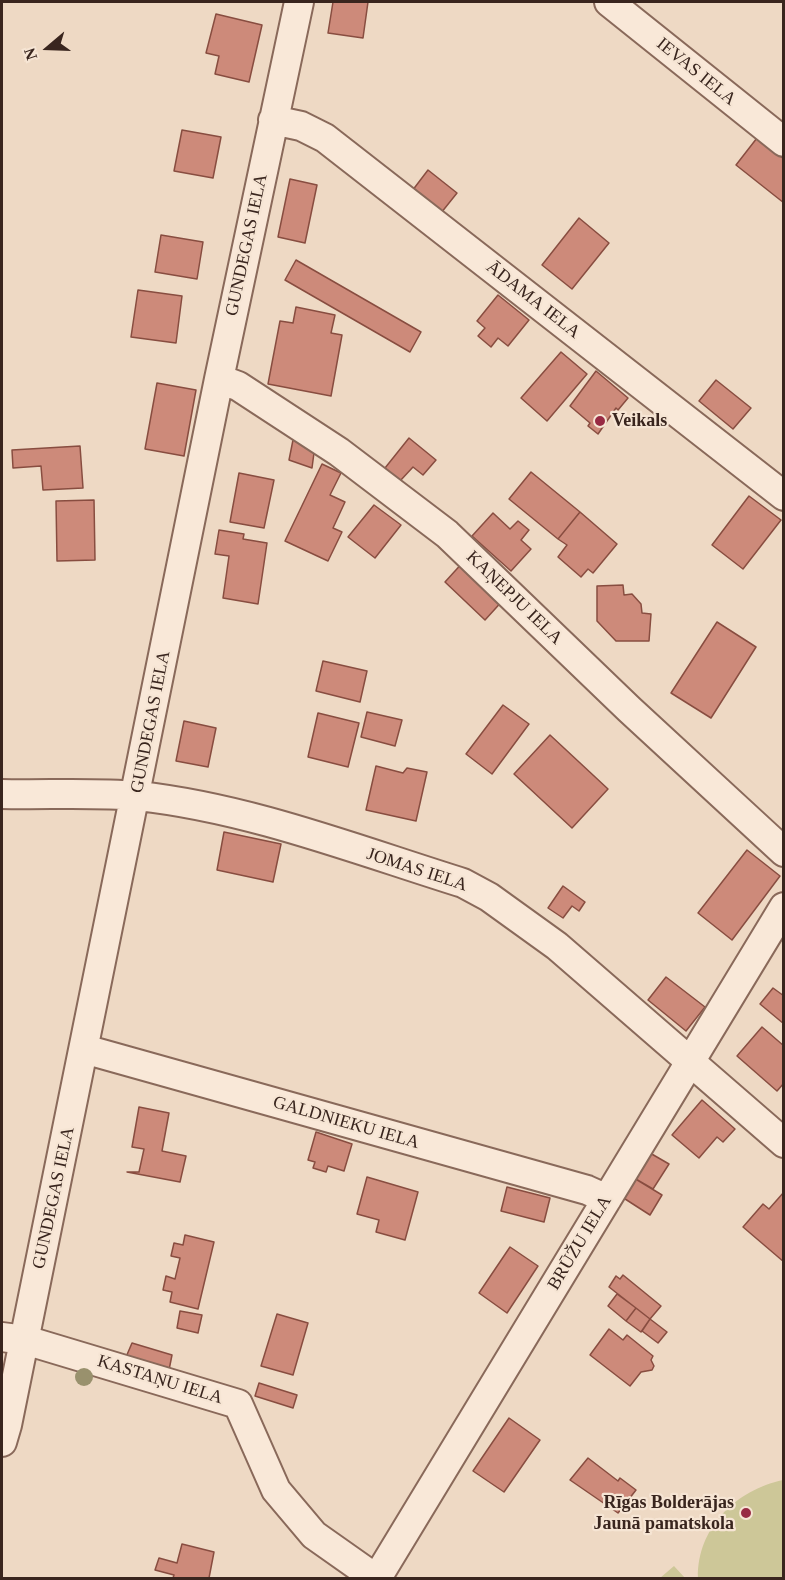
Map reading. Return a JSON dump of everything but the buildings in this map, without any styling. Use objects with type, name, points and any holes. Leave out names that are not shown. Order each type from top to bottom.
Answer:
[{"type":"street","name":"GUNDEGAS IELA","points":[[2,1442],[13,1338],[84,1049],[219,379],[299,2]]},
{"type":"street","name":"IEVAS IELA","points":[[609,2],[783,142]]},
{"type":"street","name":"ĀDAMA IELA","points":[[273,120],[301,126],[326,138],[783,496]]},
{"type":"street","name":"KAŅEPJU IELA","points":[[219,379],[238,386],[339,452],[447,534],[629,709],[783,852]]},
{"type":"street","name":"JOMAS IELA","points":[[2,794],[136,796],[256,819],[463,883],[489,897],[557,946],[783,1143]]},
{"type":"street","name":"BRŪŽU IELA","points":[[376,1578],[783,907]]},
{"type":"street","name":"GALDNIEKU IELA","points":[[84,1049],[575,1187],[607,1199]]},
{"type":"street","name":"KASTAŅU IELA","points":[[13,1338],[238,1404],[276,1490],[314,1535],[376,1578]]},
{"type":"shaded area","name":"Rīgas Bolderājas Jaunā pamatskola","points":[[783,1480],[783,1578],[698,1578],[699,1560],[704,1543],[722,1514],[750,1492]]},
{"type":"shaded area","points":[[674,1566],[685,1578],[660,1578]]},
{"type":"place","name":"Veikals","points":[[600,421]]},
{"type":"place","name":"Rīgas Bolderājas Jaunā pamatskola","points":[[746,1513]]}]
